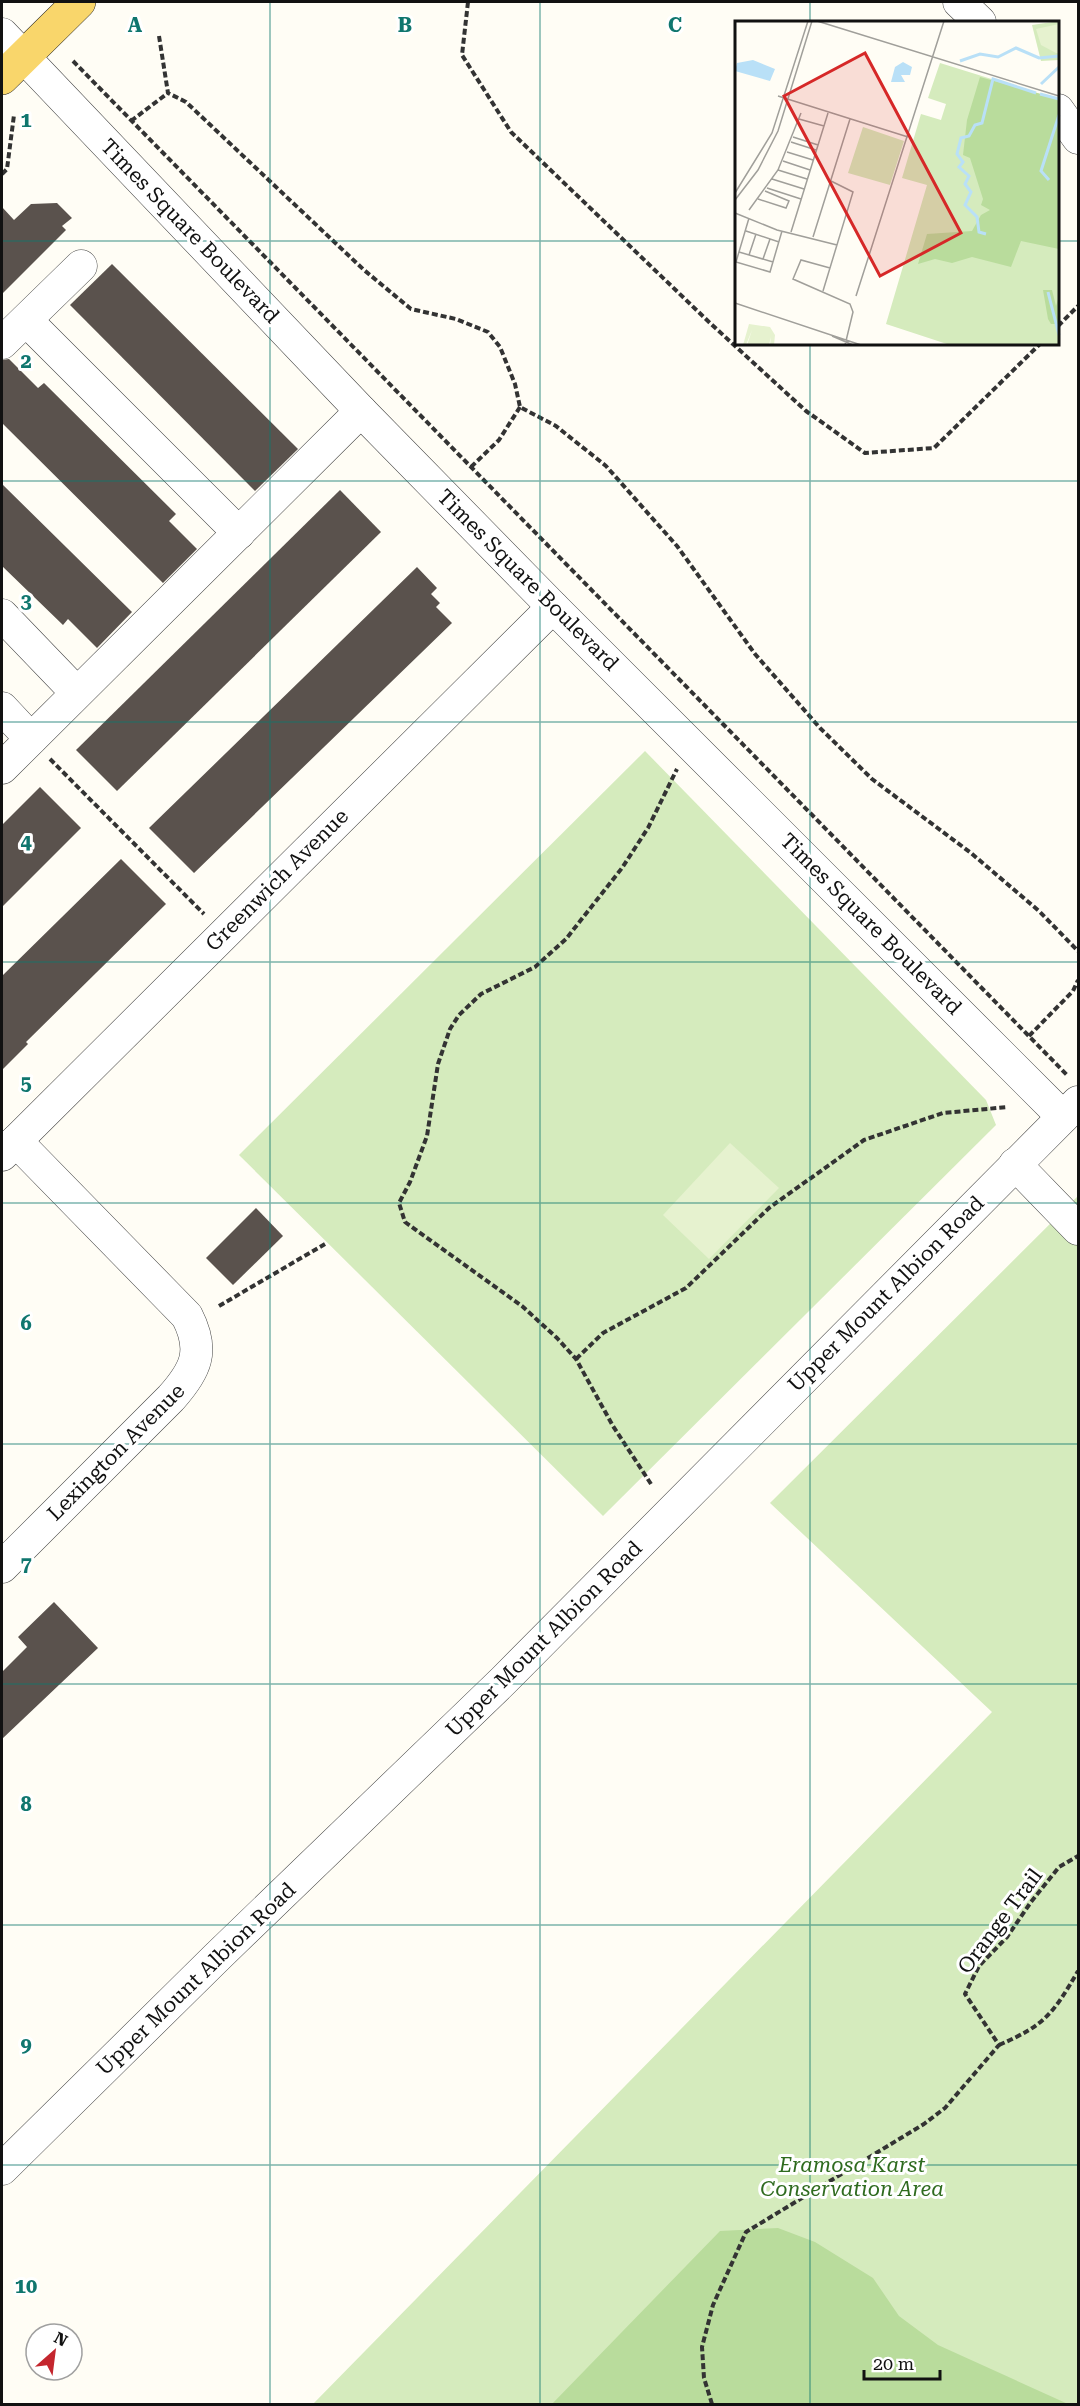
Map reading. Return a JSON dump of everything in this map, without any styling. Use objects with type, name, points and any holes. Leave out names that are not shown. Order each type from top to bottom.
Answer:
[{"type":"main road","points":[[9,56],[79,2]]},
{"type":"street","points":[[959,2],[979,21]]},
{"type":"street","name":"Times Square Boulevard","points":[[9,56],[553,607],[1071,1099]]},
{"type":"street","points":[[1059,111],[1078,138]]},
{"type":"street","points":[[2,343],[81,266]]},
{"type":"street","points":[[26,320],[239,533]]},
{"type":"street","points":[[2,768],[40,748],[76,692],[361,411]]},
{"type":"street","name":"Greenwich Avenue","points":[[9,1148],[553,607]]},
{"type":"street","points":[[2,615],[76,692]]},
{"type":"street","points":[[2,708],[40,748]]},
{"type":"street","name":"Upper Mount Albion Road","points":[[2,2169],[217,1957],[504,1680],[1015,1164],[1071,1099]]},
{"type":"street","name":"Lexington Avenue","points":[[2,1567],[177,1391],[189,1377],[195,1363],[196,1347],[195,1332],[187,1316],[9,1148]]},
{"type":"street","points":[[1015,1164],[1078,1229]]},
{"type":"path","points":[[468,2],[462,55],[511,132],[710,323],[806,411],[866,453],[934,448],[1039,345]]},
{"type":"path","points":[[159,36],[168,93]]},
{"type":"path","points":[[73,61],[1029,1036],[1071,1099]]},
{"type":"path","points":[[132,121],[168,93]]},
{"type":"path","points":[[168,93],[186,102],[364,270],[411,309],[456,319],[488,332],[500,347],[515,384],[520,407],[499,440],[471,467]]},
{"type":"path","points":[[2,174],[7,169],[14,115]]},
{"type":"path","points":[[1059,325],[1078,306]]},
{"type":"path","points":[[520,407],[556,426],[606,466],[677,546],[755,654],[820,728],[872,779],[971,853],[1039,912],[1078,951]]},
{"type":"path","points":[[40,748],[204,914]]},
{"type":"path","points":[[651,1484],[613,1426],[576,1359],[522,1306],[405,1222],[399,1203],[410,1182],[427,1136],[438,1065],[454,1022],[481,994],[536,968],[566,939],[622,868],[648,828],[677,768]]},
{"type":"path","points":[[1029,1036],[1073,991],[1078,980]]},
{"type":"path","points":[[576,1359],[603,1333],[686,1288],[769,1208],[864,1140],[943,1113],[1008,1107]]},
{"type":"path","points":[[219,1306],[326,1244]]},
{"type":"path","name":"Orange Trail","points":[[999,2045],[965,1994],[979,1966],[1007,1937],[1059,1867],[1078,1856]]},
{"type":"path","points":[[712,2404],[704,2378],[702,2348],[713,2305],[746,2232],[924,2124],[945,2108],[999,2045],[1028,2032],[1047,2018],[1078,1971]]},
{"type":"green space","points":[[645,751],[986,1100],[996,1125],[603,1516],[239,1155]]},
{"type":"green space","points":[[730,1143],[779,1188],[709,1259],[663,1215]]},
{"type":"green space","name":"Eramosa Karst Conservation Area","points":[[1078,1196],[1078,2404],[313,2404],[992,1712],[770,1503]]},
{"type":"green space","points":[[778,2228],[815,2242],[873,2278],[899,2316],[938,2345],[1068,2404],[552,2404],[720,2231]]},
{"type":"building","points":[[57,203],[72,218],[62,226],[66,230],[2,294],[2,207],[14,220],[31,204]]},
{"type":"building","points":[[112,264],[298,449],[255,491],[70,305]]},
{"type":"building","points":[[9,359],[38,388],[44,383],[176,514],[169,521],[197,549],[163,583],[2,423],[2,360]]},
{"type":"building","points":[[2,484],[132,612],[97,648],[68,619],[63,625],[2,566]]},
{"type":"building","points":[[340,490],[381,532],[117,791],[76,750]]},
{"type":"building","points":[[417,567],[437,588],[431,594],[440,603],[436,607],[452,623],[194,873],[149,828]]},
{"type":"building","points":[[40,787],[81,828],[2,907],[2,825]]},
{"type":"building","points":[[121,859],[166,904],[26,1042],[28,1044],[2,1070],[2,976]]},
{"type":"building","points":[[256,1208],[283,1236],[233,1285],[206,1258]]},
{"type":"building","points":[[54,1602],[98,1648],[2,1739],[2,1672],[27,1647],[18,1637]]}]
